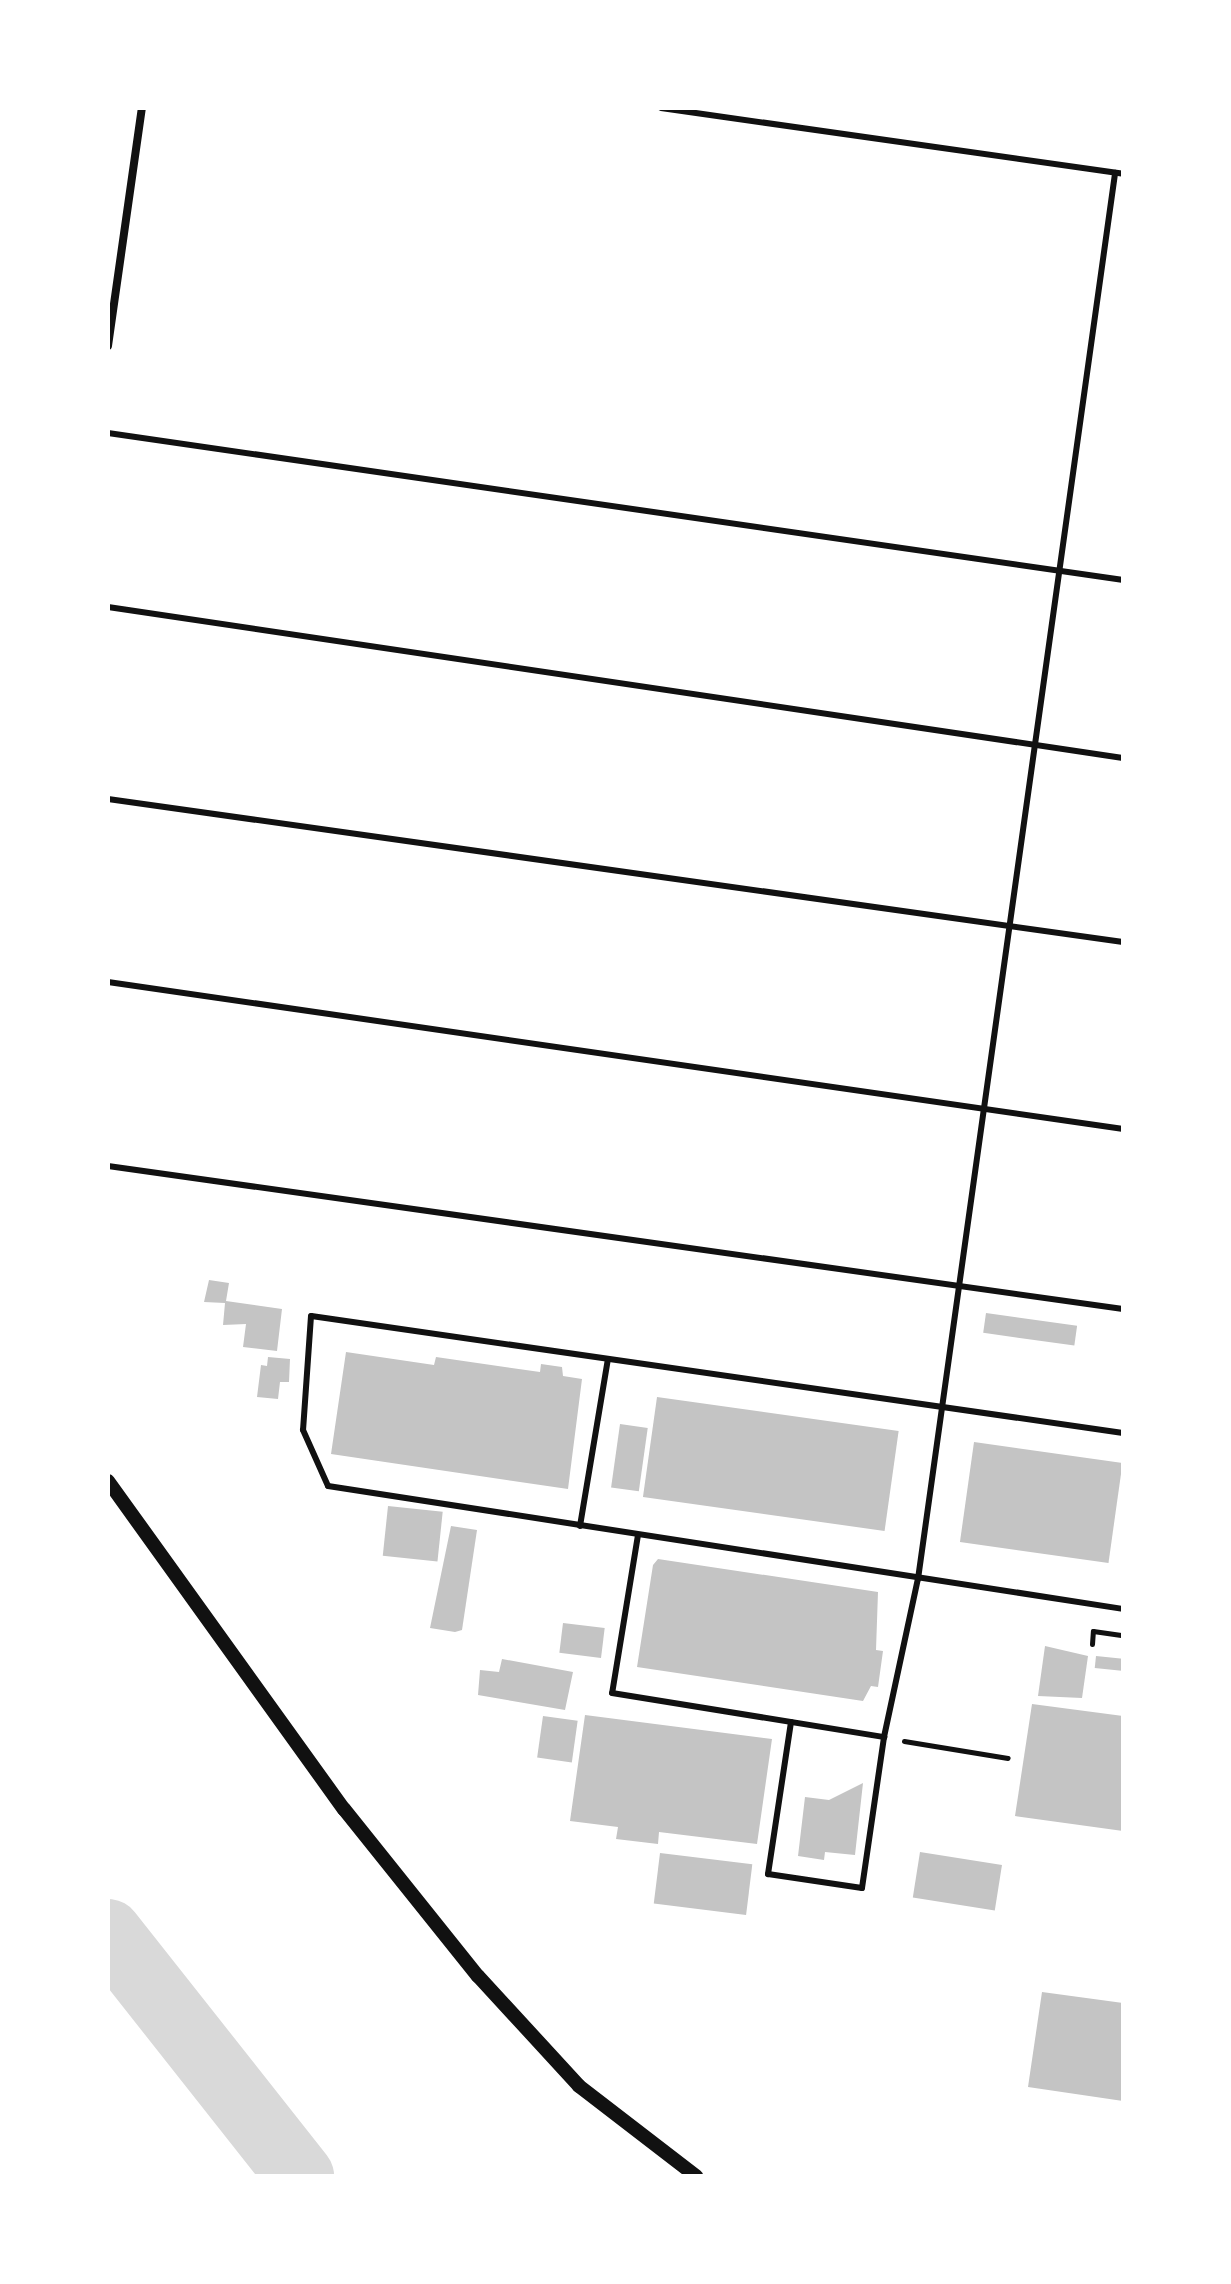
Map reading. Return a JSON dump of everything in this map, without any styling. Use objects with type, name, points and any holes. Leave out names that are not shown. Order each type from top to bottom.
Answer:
[{"type":"street","points":[[108,346],[142,108]]},
{"type":"street","points":[[108,1481],[344,1809],[478,1976],[579,2086],[696,2176]]},
{"type":"lane","points":[[661,108],[1119,173],[1059,571],[918,1579],[884,1737],[862,1888],[768,1874],[791,1722]]},
{"type":"lane","points":[[108,433],[1123,580]]},
{"type":"lane","points":[[108,607],[1123,758]]},
{"type":"lane","points":[[108,799],[1123,942]]},
{"type":"lane","points":[[108,982],[1123,1129]]},
{"type":"lane","points":[[108,1166],[1123,1309]]},
{"type":"lane","points":[[1123,1433],[311,1316],[303,1430],[328,1486],[1123,1609]]},
{"type":"lane","points":[[580,1526],[608,1359]]},
{"type":"lane","points":[[638,1535],[612,1693],[884,1737]]},
{"type":"path","points":[[1092,1644],[1093,1631],[1123,1635]]},
{"type":"path","points":[[884,1737],[1008,1758]]},
{"type":"building","points":[[209,1280],[229,1283],[226,1301],[282,1309],[277,1351],[243,1347],[246,1324],[223,1325],[225,1303],[204,1302]]},
{"type":"building","points":[[986,1313],[1077,1326],[1074,1346],[983,1333]]},
{"type":"building","points":[[346,1352],[434,1365],[436,1357],[540,1372],[541,1364],[562,1367],[563,1376],[582,1379],[568,1489],[331,1454]]},
{"type":"building","points":[[268,1357],[290,1359],[289,1382],[280,1382],[278,1399],[257,1397],[261,1365],[267,1366]]},
{"type":"building","points":[[657,1397],[899,1431],[885,1531],[643,1497]]},
{"type":"building","points":[[620,1424],[648,1428],[639,1491],[611,1487]]},
{"type":"building","points":[[974,1442],[1123,1463],[1108,1563],[960,1542]]},
{"type":"building","points":[[388,1506],[443,1512],[437,1561],[383,1556]]},
{"type":"building","points":[[451,1526],[477,1530],[462,1630],[455,1632],[430,1628]]},
{"type":"building","points":[[658,1559],[878,1592],[876,1650],[883,1651],[878,1687],[871,1686],[863,1701],[637,1667],[653,1565]]},
{"type":"building","points":[[563,1623],[605,1628],[601,1658],[559,1653]]},
{"type":"building","points":[[1045,1646],[1088,1656],[1082,1698],[1038,1696]]},
{"type":"building","points":[[1096,1656],[1123,1659],[1122,1671],[1095,1668]]},
{"type":"building","points":[[502,1659],[573,1672],[565,1710],[478,1695],[480,1670],[499,1672]]},
{"type":"building","points":[[1032,1704],[1123,1716],[1123,1831],[1015,1816]]},
{"type":"building","points":[[585,1715],[772,1739],[757,1844],[659,1832],[658,1844],[616,1839],[618,1827],[570,1821]]},
{"type":"building","points":[[543,1716],[578,1721],[572,1762],[537,1758]]},
{"type":"building","points":[[863,1783],[855,1855],[825,1852],[824,1860],[798,1856],[805,1797],[829,1800]]},
{"type":"building","points":[[920,1852],[1002,1865],[995,1910],[913,1897]]},
{"type":"building","points":[[660,1853],[752,1864],[746,1915],[654,1904]]},
{"type":"building","points":[[1042,1992],[1123,2003],[1123,2101],[1028,2087]]},
{"type":"waterway","points":[[108,1933],[300,2176]]}]
